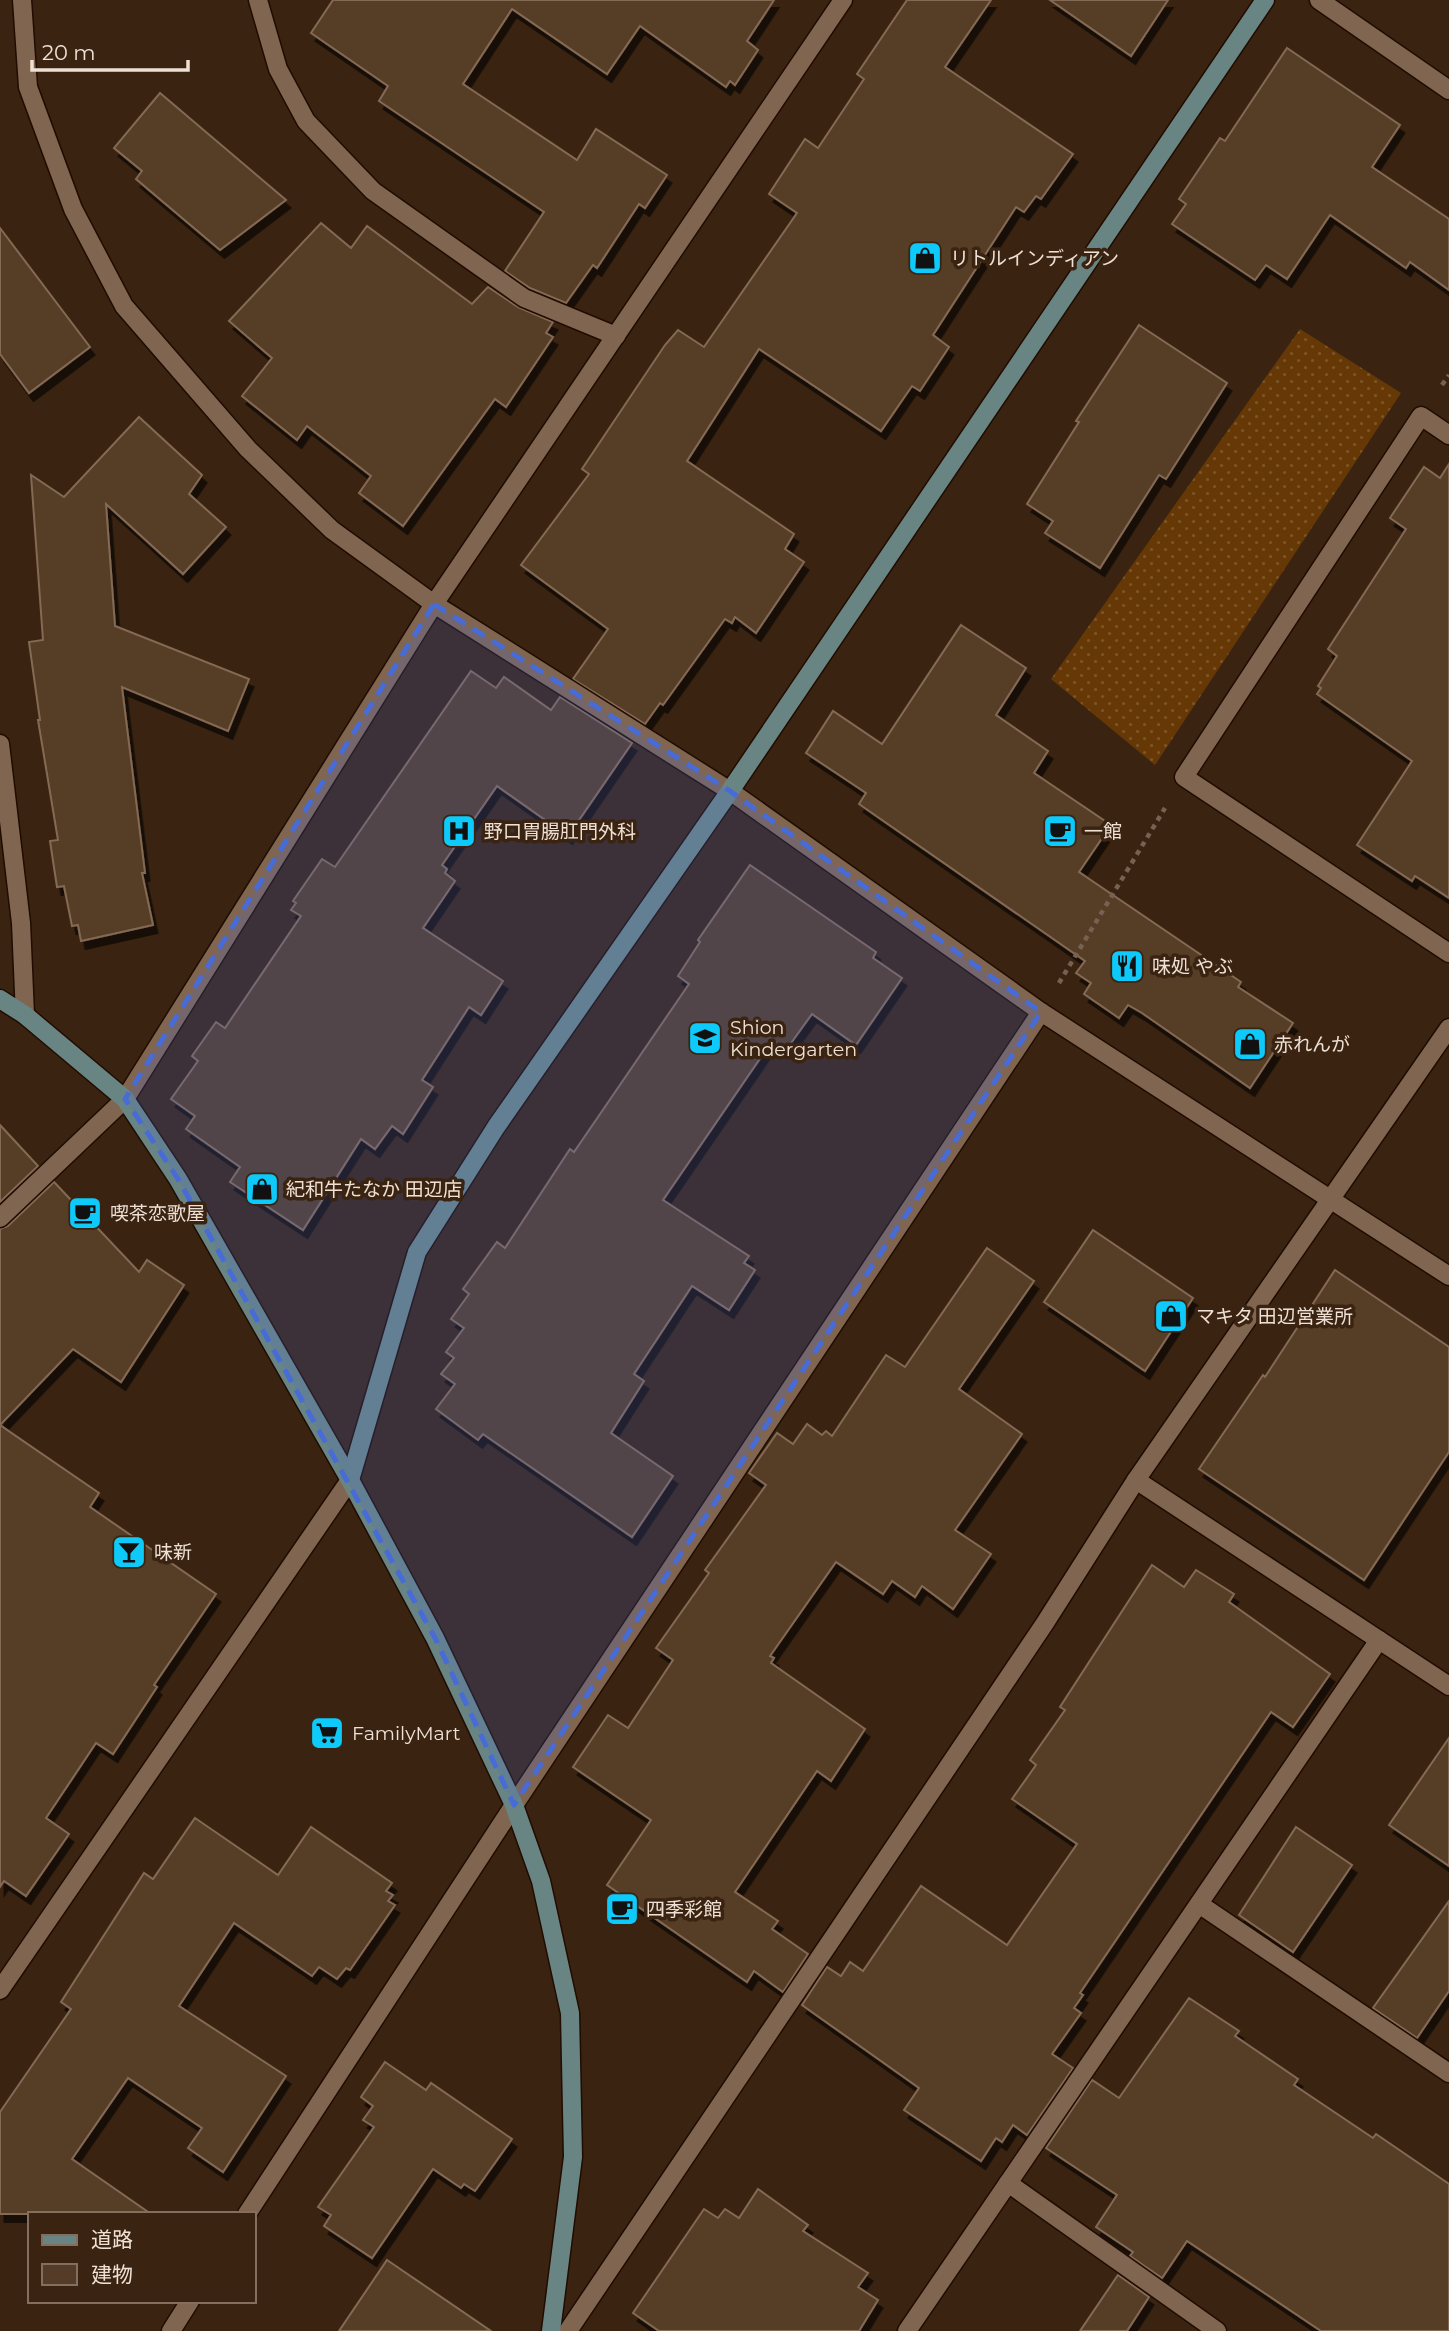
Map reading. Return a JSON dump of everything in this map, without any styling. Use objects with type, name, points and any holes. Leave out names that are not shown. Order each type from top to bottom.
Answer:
[{"type":"street","points":[[22,0],[28,87],[73,209],[124,306],[257,458],[332,530],[434,604],[730,792],[1041,1012],[1449,1276]]},
{"type":"street","points":[[258,0],[278,69],[306,121],[373,191],[524,298],[616,336]]},
{"type":"street","points":[[0,1218],[124,1099],[434,604],[843,0]]},
{"type":"street","points":[[0,1990],[350,1479],[417,1252],[496,1127],[730,792],[1265,0]]},
{"type":"street","points":[[1319,0],[1449,90]]},
{"type":"street","points":[[1449,435],[1421,416],[1184,777],[1449,953]]},
{"type":"street","points":[[0,744],[21,923],[25,1015]]},
{"type":"street","points":[[0,999],[25,1015],[124,1099],[178,1179],[350,1479],[435,1638],[513,1805],[541,1881],[570,2013],[573,2157],[551,2331]]},
{"type":"street","points":[[248,2212],[513,1805],[1041,1012]]},
{"type":"street","points":[[568,2331],[1045,1623],[1136,1480],[1449,1028]]},
{"type":"street","points":[[1136,1480],[1449,1686]]},
{"type":"street","points":[[907,2331],[1379,1640]]},
{"type":"street","points":[[1199,1904],[1449,2073]]},
{"type":"street","points":[[1008,2183],[1217,2331]]},
{"type":"street","points":[[171,2331],[189,2303]]},
{"type":"path","points":[[1041,1012],[1184,777]]},
{"type":"highlighted area","points":[[434,604],[730,791],[1041,1012],[514,1805],[435,1638],[178,1179],[125,1099]]},
{"type":"shaded area","points":[[1300,329],[1401,393],[1155,765],[1051,679]]},
{"type":"building","points":[[333,0],[774,0],[747,41],[758,50],[735,85],[730,81],[726,87],[640,26],[607,74],[512,9],[463,84],[577,160],[596,129],[667,175],[645,208],[639,204],[597,268],[593,265],[566,303],[530,288],[505,271],[544,212],[379,101],[388,86],[311,33]]},
{"type":"building","points":[[907,0],[991,0],[945,67],[1073,154],[1041,199],[1036,196],[1024,212],[1016,207],[933,335],[949,347],[920,391],[912,386],[881,431],[759,349],[687,461],[794,534],[785,549],[804,562],[756,633],[735,617],[732,623],[725,619],[663,705],[660,703],[645,724],[573,679],[608,629],[521,565],[589,474],[582,469],[665,345],[678,330],[704,347],[797,213],[769,194],[805,139],[818,148],[864,79],[857,74]]},
{"type":"building","points":[[1050,0],[1168,0],[1131,56]]},
{"type":"building","points":[[1287,48],[1400,125],[1372,167],[1449,219],[1449,290],[1410,262],[1406,268],[1330,215],[1287,279],[1266,265],[1255,280],[1172,224],[1186,204],[1179,199],[1220,138],[1225,141]]},
{"type":"building","points":[[160,93],[286,200],[220,250],[136,179],[142,171],[114,148]]},
{"type":"building","points":[[321,223],[351,248],[367,226],[472,304],[488,287],[518,307],[553,322],[546,333],[553,337],[506,407],[495,399],[403,526],[359,493],[371,476],[307,426],[297,440],[242,396],[272,358],[229,321]]},
{"type":"building","points":[[0,228],[90,347],[29,393],[0,354]]},
{"type":"building","points":[[1139,325],[1227,383],[1166,479],[1159,475],[1100,568],[1045,533],[1053,521],[1027,504],[1079,422],[1076,421]]},
{"type":"building","points":[[139,417],[202,475],[189,494],[226,527],[183,574],[106,504],[115,626],[249,679],[228,731],[122,687],[145,873],[142,873],[153,925],[81,941],[78,925],[72,926],[64,886],[57,887],[50,841],[58,840],[38,720],[29,642],[43,640],[31,475],[64,497]]},
{"type":"building","points":[[1449,464],[1449,898],[1415,876],[1412,881],[1357,845],[1412,761],[1317,694],[1321,688],[1318,686],[1337,656],[1328,649],[1406,529],[1390,518],[1424,467],[1440,478]]},
{"type":"building","points":[[961,625],[1026,668],[996,715],[1048,751],[1034,773],[1111,825],[1079,872],[1241,982],[1238,987],[1293,1023],[1250,1088],[1128,1005],[1119,1018],[1084,994],[1091,983],[1076,973],[1085,961],[859,804],[866,793],[806,753],[833,711],[882,744]]},
{"type":"building","points":[[471,671],[496,688],[504,677],[551,710],[560,697],[632,743],[568,836],[497,786],[442,865],[447,869],[445,873],[455,881],[423,928],[503,981],[481,1015],[469,1007],[422,1080],[433,1087],[403,1134],[392,1126],[375,1149],[361,1139],[303,1230],[230,1182],[240,1167],[186,1129],[195,1116],[171,1099],[198,1061],[192,1056],[216,1022],[225,1028],[301,916],[291,910],[296,903],[293,901],[322,859],[335,867]]},
{"type":"building","points":[[750,865],[876,952],[873,958],[902,978],[856,1045],[812,1014],[786,1050],[772,1041],[663,1200],[749,1256],[744,1263],[755,1270],[729,1310],[692,1286],[634,1374],[644,1381],[611,1433],[673,1476],[632,1537],[483,1434],[478,1440],[436,1409],[455,1384],[441,1374],[454,1358],[446,1352],[464,1328],[451,1319],[469,1294],[463,1289],[497,1242],[505,1248],[570,1149],[574,1152],[689,984],[678,976],[700,942],[698,940]]},
{"type":"building","points":[[0,1125],[38,1166],[0,1202]]},
{"type":"building","points":[[54,1182],[139,1272],[147,1260],[184,1285],[121,1382],[73,1349],[0,1425],[0,1229],[8,1226]]},
{"type":"building","points":[[1093,1230],[1193,1298],[1145,1371],[1044,1302]]},
{"type":"building","points":[[987,1248],[1034,1281],[959,1389],[1022,1434],[955,1530],[991,1554],[953,1609],[922,1586],[915,1597],[892,1581],[883,1594],[836,1562],[770,1656],[774,1658],[771,1663],[865,1729],[831,1781],[817,1771],[735,1892],[778,1921],[772,1929],[808,1954],[783,1992],[754,1971],[747,1982],[607,1885],[651,1820],[573,1767],[608,1715],[628,1728],[673,1660],[656,1648],[709,1573],[705,1570],[766,1485],[749,1473],[777,1433],[793,1444],[807,1424],[822,1435],[826,1431],[832,1436],[886,1355],[905,1367]]},
{"type":"building","points":[[1335,1270],[1449,1347],[1449,1452],[1364,1580],[1199,1469],[1263,1375],[1265,1377]]},
{"type":"building","points":[[0,1425],[99,1493],[90,1507],[216,1594],[154,1685],[157,1687],[113,1754],[96,1743],[46,1818],[69,1834],[26,1896],[4,1881],[0,1887]]},
{"type":"building","points":[[1152,1565],[1184,1587],[1196,1570],[1234,1594],[1229,1602],[1330,1674],[1293,1727],[1271,1712],[1080,1993],[1083,1995],[1074,2008],[1081,2013],[1052,2054],[1073,2068],[1027,2135],[1013,2125],[1002,2142],[996,2138],[981,2161],[904,2110],[919,2088],[802,2005],[827,1967],[841,1976],[850,1962],[863,1971],[921,1886],[1007,1945],[1077,1844],[1012,1799],[1036,1765],[1030,1760],[1065,1710],[1060,1707]]},
{"type":"building","points":[[1449,1738],[1449,1866],[1389,1825]]},
{"type":"building","points":[[195,1818],[278,1875],[311,1827],[392,1883],[386,1891],[393,1895],[388,1901],[395,1905],[350,1970],[346,1968],[337,1979],[319,1967],[312,1976],[234,1923],[179,2006],[286,2076],[223,2172],[188,2148],[202,2128],[128,2078],[72,2159],[148,2212],[0,2214],[0,2112],[71,2009],[61,2002],[144,1873],[153,1879]]},
{"type":"building","points":[[1296,1827],[1352,1865],[1293,1952],[1239,1915]]},
{"type":"building","points":[[1449,1901],[1449,1991],[1417,2038],[1373,2008]]},
{"type":"building","points":[[1189,1998],[1239,2031],[1235,2036],[1298,2079],[1294,2085],[1373,2138],[1376,2134],[1449,2184],[1449,2331],[1321,2331],[1187,2241],[1162,2278],[1130,2256],[1133,2252],[1096,2227],[1117,2195],[1046,2148],[1092,2080],[1119,2098]]},
{"type":"building","points":[[385,2062],[426,2090],[431,2083],[512,2139],[475,2191],[464,2184],[461,2188],[433,2169],[372,2258],[324,2226],[331,2215],[318,2207],[374,2127],[363,2120],[373,2106],[361,2097]]},
{"type":"building","points":[[758,2189],[808,2225],[803,2231],[868,2273],[858,2287],[878,2300],[859,2331],[659,2331],[633,2313],[704,2209],[718,2218],[725,2209],[739,2218]]},
{"type":"building","points":[[387,2260],[491,2331],[339,2331]]},
{"type":"building","points":[[1118,2275],[1149,2297],[1127,2331],[1080,2331]]},
{"type":"place","name":"リトルインディアン","points":[[925,258]]},
{"type":"place","name":"野口胃腸肛門外科","points":[[459,831]]},
{"type":"place","name":"一館","points":[[1060,831]]},
{"type":"place","name":"味処 やぶ","points":[[1127,966]]},
{"type":"place","name":"Shion Kindergarten","points":[[705,1038]]},
{"type":"place","name":"赤れんが","points":[[1250,1044]]},
{"type":"place","name":"紀和牛たなか 田辺店","points":[[262,1189]]},
{"type":"place","name":"喫茶恋歌屋","points":[[85,1213]]},
{"type":"place","name":"マキタ 田辺営業所","points":[[1171,1316]]},
{"type":"place","name":"味新","points":[[129,1552]]},
{"type":"place","name":"FamilyMart","points":[[327,1733]]},
{"type":"place","name":"四季彩館","points":[[622,1909]]}]
